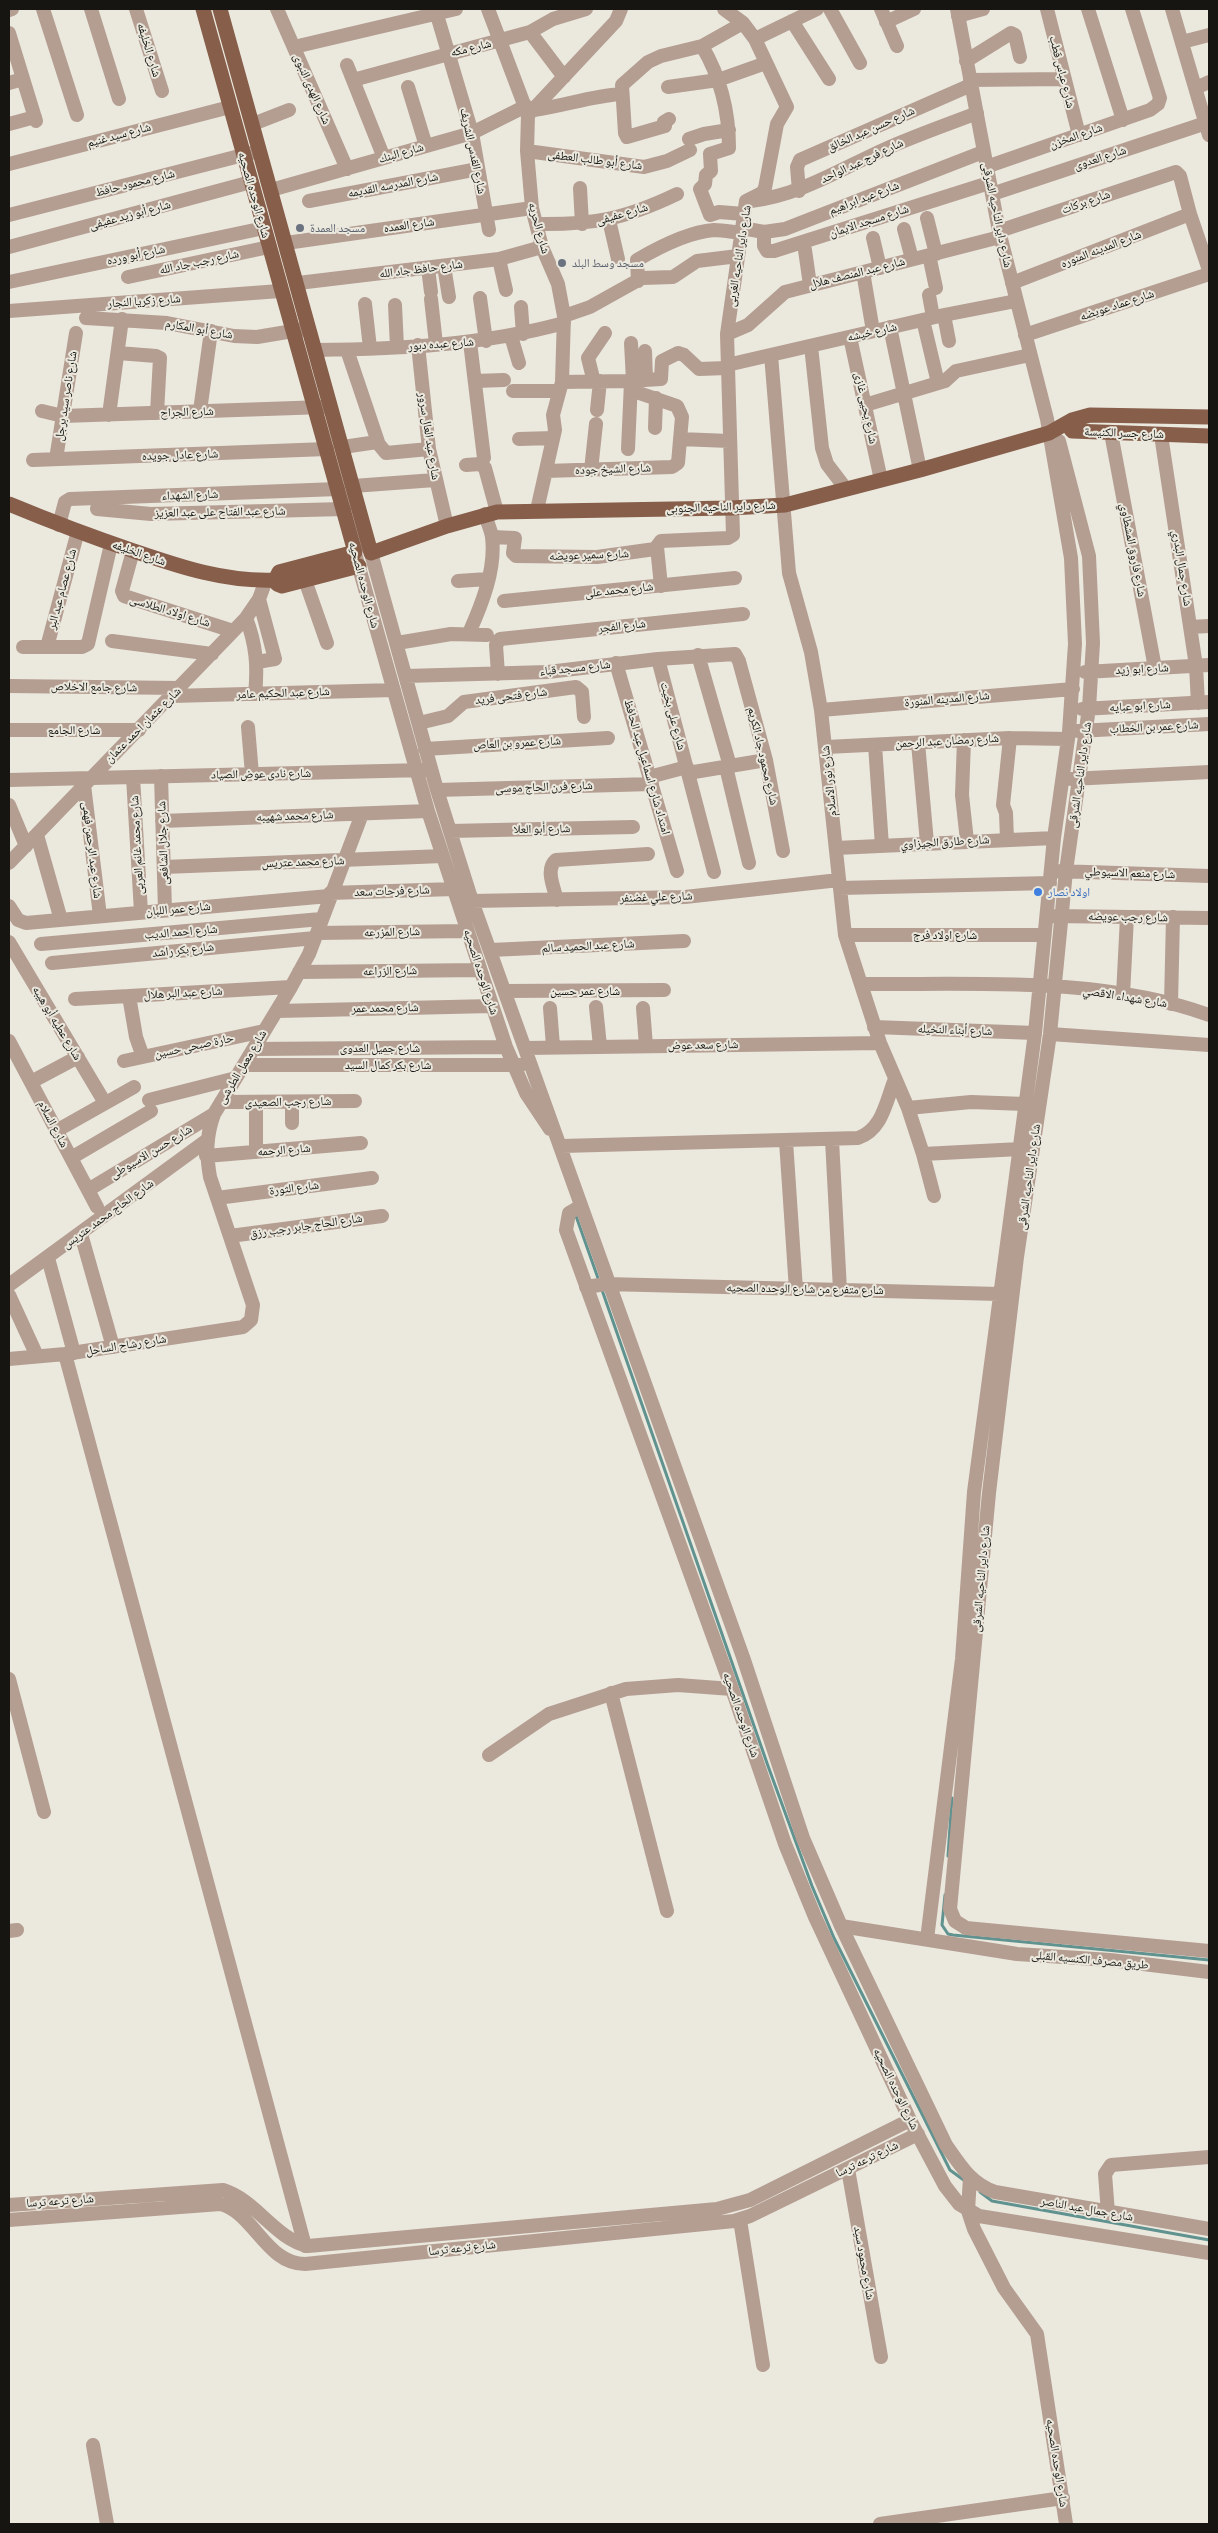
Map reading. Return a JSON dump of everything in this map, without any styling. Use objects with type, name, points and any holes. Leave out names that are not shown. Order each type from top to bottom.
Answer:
[{"type":"main road","name":"شارع الوحده الصحيه","points":[[203,9],[280,290],[327,449],[371,553]]},
{"type":"main road","name":"شارع الوحده الصحيه","points":[[220,9],[343,448],[346,494],[357,559]]},
{"type":"main road","points":[[231,111],[251,118]]},
{"type":"main road","name":"شارع جسر الكنيسة","points":[[1055,426],[1079,417],[1098,414],[1209,417]]},
{"type":"main road","name":"شارع داير الناحيه الجنوبى","points":[[371,553],[446,526],[491,513],[537,510],[731,508],[785,505],[920,470],[1055,426]]},
{"type":"main road","name":"شارع جسر الكنيسة","points":[[1055,426],[1072,431],[1209,436]]},
{"type":"main road","name":"شارع الخليفه","points":[[9,504],[111,544],[203,574],[235,579],[271,580],[282,586],[305,580],[357,559]]},
{"type":"main road","points":[[271,580],[280,572],[357,559]]},
{"type":"street","points":[[43,9],[77,115]]},
{"type":"street","points":[[90,9],[119,99]]},
{"type":"street","name":"شارع الخليفه","points":[[136,9],[162,91]]},
{"type":"street","name":"شارع الهدى النبوى","points":[[277,9],[347,169]]},
{"type":"street","points":[[294,47],[456,9]]},
{"type":"street","name":"شارع الحريه","points":[[488,9],[498,41],[529,110],[527,150],[532,208],[542,247],[558,284],[564,319],[560,386],[553,415],[555,430],[537,510]]},
{"type":"street","name":"شارع مكه","points":[[353,80],[530,32],[553,19],[582,9]]},
{"type":"street","points":[[529,110],[564,77],[616,22],[621,9]]},
{"type":"street","name":"شارع داير الناحيه الغربى","points":[[728,9],[743,23],[755,39],[788,107],[777,124],[766,188],[745,208],[741,230],[727,334],[731,508]]},
{"type":"street","points":[[755,39],[817,9]]},
{"type":"street","points":[[830,9],[860,63]]},
{"type":"street","points":[[897,46],[883,15],[914,9]]},
{"type":"street","points":[[957,13],[983,9]]},
{"type":"street","name":"شارع عباس قطب","points":[[1047,9],[1063,79],[1079,135]]},
{"type":"street","points":[[1088,9],[1123,120]]},
{"type":"street","name":"شارع المخزن","points":[[986,167],[1155,108],[1160,98],[1132,9]]},
{"type":"street","points":[[1172,9],[1208,127]]},
{"type":"street","name":"شارع داير الناحيه الشرقى","points":[[957,13],[986,167],[1016,301],[1030,354],[1055,426],[1089,556],[1093,614],[1092,672],[1087,731],[1066,872],[1050,1034],[1017,1257],[994,1454],[950,1909],[951,1915],[960,1926],[972,1928]]},
{"type":"street","name":"شارع القدس الشريف","points":[[438,14],[472,133],[489,230]]},
{"type":"street","points":[[792,21],[829,79]]},
{"type":"street","points":[[669,119],[664,122],[664,126],[627,137],[621,94],[622,85],[648,62],[661,56],[702,46],[743,23]]},
{"type":"street","points":[[530,32],[564,77]]},
{"type":"street","points":[[9,33],[36,119],[9,124]]},
{"type":"street","points":[[966,61],[1011,33],[1016,37],[1020,57]]},
{"type":"street","points":[[1182,42],[1209,35]]},
{"type":"street","points":[[702,46],[718,80],[728,113],[729,130]]},
{"type":"street","points":[[668,87],[718,80],[766,63]]},
{"type":"street","points":[[347,64],[384,158]]},
{"type":"street","points":[[9,83],[23,79]]},
{"type":"street","points":[[971,83],[1063,79]]},
{"type":"street","points":[[1196,88],[1209,82]]},
{"type":"street","name":"شارع حسن عبد الخالق","points":[[799,191],[797,167],[800,160],[971,83]]},
{"type":"street","points":[[408,87],[426,146]]},
{"type":"street","points":[[529,110],[561,107],[596,96],[621,94]]},
{"type":"street","points":[[251,118],[289,110]]},
{"type":"street","name":"شارع البنك","points":[[272,190],[472,133],[529,110]]},
{"type":"street","name":"شارع سيد غنيم","points":[[9,164],[231,111]]},
{"type":"street","name":"شارع فرج عبد الواحد","points":[[729,130],[729,148],[710,154],[711,169],[706,176],[705,184],[700,189],[709,214],[745,208],[799,191],[884,150],[976,113]]},
{"type":"street","name":"شارع العدوى","points":[[991,188],[1208,127]]},
{"type":"street","name":"شارع أبو طالب العطفى","points":[[527,150],[644,167],[667,161],[704,134],[729,130]]},
{"type":"street","name":"شارع محمود حافظ","points":[[9,215],[260,150]]},
{"type":"street","name":"شارع عيد ابراهيم","points":[[638,281],[637,260],[666,246],[703,232],[741,230],[764,232],[785,229],[984,152]]},
{"type":"street","name":"شارع المدرسه القديمه","points":[[309,201],[478,169]]},
{"type":"street","name":"شارع بركات","points":[[1000,234],[1173,172],[1180,176],[1190,214]]},
{"type":"street","name":"شارع أبو زيد عفيفى","points":[[9,247],[251,182]]},
{"type":"street","points":[[580,188],[582,224]]},
{"type":"street","name":"شارع مسجد الايمان","points":[[764,232],[764,248],[769,252],[991,188]]},
{"type":"street","name":"شارع عفيفى","points":[[536,224],[582,224],[609,220],[644,210],[677,194]]},
{"type":"street","name":"شارع العمده","points":[[286,243],[532,208]]},
{"type":"street","points":[[1190,214],[1209,270]]},
{"type":"street","name":"شارع المدينه المنوره","points":[[1012,284],[1190,214]]},
{"type":"street","points":[[927,218],[932,254],[932,291],[938,383]]},
{"type":"street","points":[[609,220],[618,259]]},
{"type":"street","name":"شارع أبو ورده","points":[[9,282],[264,228]]},
{"type":"street","points":[[904,229],[912,259]]},
{"type":"street","name":"شارع عبد المنصف هلال","points":[[727,334],[748,325],[785,292],[932,254],[1000,234]]},
{"type":"street","points":[[873,238],[880,268]]},
{"type":"street","name":"شارع رجب جاد الله","points":[[128,277],[269,247]]},
{"type":"street","name":"شارع حافظ جاد الله","points":[[298,283],[499,259],[542,247]]},
{"type":"street","points":[[805,250],[810,285]]},
{"type":"street","name":"شارع عبده دبور","points":[[316,350],[347,350],[486,341],[517,335],[564,319],[638,281],[652,276],[673,277],[697,261],[738,256]]},
{"type":"street","points":[[499,259],[506,290]]},
{"type":"street","points":[[444,266],[449,297]]},
{"type":"street","points":[[428,268],[436,344]]},
{"type":"street","points":[[863,272],[873,331]]},
{"type":"street","name":"شارع عماد عويضه","points":[[1025,335],[1209,274]]},
{"type":"street","name":"شارع زكريا النجار","points":[[9,312],[280,290]]},
{"type":"street","points":[[480,298],[486,341]]},
{"type":"street","name":"شارع خيشه","points":[[634,381],[662,379],[662,361],[678,353],[684,355],[699,369],[728,366],[934,317],[1016,301]]},
{"type":"street","points":[[365,304],[370,348]]},
{"type":"street","points":[[395,305],[397,347]]},
{"type":"street","points":[[519,363],[517,335],[521,307]]},
{"type":"street","points":[[934,317],[949,341]]},
{"type":"street","name":"شارع أبو المكارم","points":[[86,318],[167,323],[234,336],[257,337],[310,328]]},
{"type":"street","points":[[109,415],[122,319]]},
{"type":"street","points":[[890,327],[920,470]]},
{"type":"street","points":[[200,412],[211,331]]},
{"type":"street","name":"شارع ناصر سيد برجل","points":[[56,459],[76,333]]},
{"type":"street","points":[[591,470],[597,381],[588,358],[605,333]]},
{"type":"street","name":"شارع يحيى غازى","points":[[850,337],[881,480]]},
{"type":"street","points":[[470,342],[484,458]]},
{"type":"street","points":[[628,449],[634,381],[631,343]]},
{"type":"street","name":"شارع عبد العال سرور","points":[[418,345],[429,449],[446,526]]},
{"type":"street","points":[[811,346],[822,448],[827,464],[846,489]]},
{"type":"street","points":[[347,350],[378,442],[386,453],[429,449]]},
{"type":"street","points":[[645,351],[634,381],[639,393],[673,404],[679,409],[682,417],[680,439],[729,440]]},
{"type":"street","points":[[118,353],[156,356],[160,358],[157,413]]},
{"type":"street","points":[[865,405],[948,380],[956,371],[1030,354]]},
{"type":"street","name":"شارع نور الاسلام","points":[[771,355],[785,505],[789,573],[811,652],[821,710],[845,936],[874,1027],[908,1108],[934,1196]]},
{"type":"street","points":[[474,381],[508,386],[560,386],[597,381],[634,381]]},
{"type":"street","points":[[655,428],[656,398]]},
{"type":"street","name":"شارع الجراح","points":[[42,411],[63,416],[332,407]]},
{"type":"street","name":"شارع داير الناحيه الشرقى","points":[[927,1939],[962,1659],[974,1492],[1035,1033],[1054,838],[1072,710],[1075,615],[1071,558],[1055,426]]},
{"type":"street","name":"شارع فاروق المشطاوي","points":[[1111,433],[1155,668]]},
{"type":"street","name":"شارع جمال البدري","points":[[1161,434],[1190,628],[1202,665],[1204,702]]},
{"type":"street","points":[[518,439],[553,438]]},
{"type":"street","name":"شارع الشيخ جوده","points":[[546,471],[674,467],[678,463],[680,439]]},
{"type":"street","points":[[343,448],[378,442]]},
{"type":"street","name":"شارع عادل جويده","points":[[34,460],[327,449]]},
{"type":"street","points":[[466,465],[480,464],[485,468],[492,537],[488,579],[480,607],[469,633]]},
{"type":"street","points":[[346,494],[435,480]]},
{"type":"street","name":"شارع عبد الفتاح على عبد العزيز","points":[[98,509],[151,514],[346,494]]},
{"type":"street","name":"شارع الشهداء","points":[[59,525],[65,502],[70,499],[346,494]]},
{"type":"street","name":"شارع سمير عويضه","points":[[492,537],[515,538],[513,553],[516,556],[616,556],[657,547],[661,541],[730,538],[733,533],[731,508]]},
{"type":"street","name":"شارع عصام عبد البر","points":[[46,647],[78,531]]},
{"type":"street","points":[[24,647],[82,647],[89,642],[111,544]]},
{"type":"street","points":[[657,547],[661,586]]},
{"type":"street","name":"شارع اولاد الطلاسى","points":[[134,551],[122,591],[124,596],[233,631]]},
{"type":"street","name":"شارع الوحده الصحيه","points":[[371,553],[450,832],[475,907],[562,1146],[581,1206],[600,1285],[732,1689],[824,1912],[908,2087],[969,2180],[968,2205],[984,2250],[1000,2282],[1037,2334],[1066,2524]]},
{"type":"street","name":"شارع الوحده الصحيه","points":[[357,559],[428,811],[512,1065],[526,1093],[562,1146]]},
{"type":"street","name":"شارع محمد على","points":[[504,601],[735,578]]},
{"type":"street","points":[[458,581],[488,579]]},
{"type":"street","name":"شارع عثمان احمد عثمان","points":[[9,863],[246,618],[271,580]]},
{"type":"street","points":[[305,580],[327,642]]},
{"type":"street","points":[[257,662],[275,660],[259,599]]},
{"type":"street","name":"شارع الفجر","points":[[498,674],[496,645],[497,641],[502,638],[743,614]]},
{"type":"street","points":[[246,618],[252,634],[257,662],[255,694]]},
{"type":"street","points":[[1190,628],[1209,626]]},
{"type":"street","points":[[397,643],[451,634],[487,635]]},
{"type":"street","points":[[112,641],[212,654]]},
{"type":"street","name":"شارع مسجد قباء","points":[[406,676],[548,672],[616,663],[733,653],[739,660]]},
{"type":"street","points":[[698,655],[728,766],[749,863]]},
{"type":"street","name":"شارع على بخيت","points":[[658,659],[714,872]]},
{"type":"street","name":"شارع محمود جاد الكريم","points":[[739,660],[766,760],[783,851]]},
{"type":"street","name":"امتداد شارع اسماعيل عبد الحافظ","points":[[616,663],[677,871]]},
{"type":"street","name":"شارع ابو زيد","points":[[1074,672],[1202,665]]},
{"type":"street","name":"شارع جامع الاخلاص","points":[[9,686],[176,692]]},
{"type":"street","name":"شارع فتحى فريد","points":[[419,723],[448,716],[464,702],[576,687],[582,692],[584,717]]},
{"type":"street","name":"شارع المدينه المنورة","points":[[821,710],[1073,688]]},
{"type":"street","name":"شارع عبد الحكيم عامر","points":[[176,692],[255,694],[394,690]]},
{"type":"street","name":"شارع ابو عبايه","points":[[1072,710],[1204,702]]},
{"type":"street","name":"شارع عمر بن الخطاب","points":[[1069,735],[1087,731],[1209,724]]},
{"type":"street","points":[[248,727],[252,774]]},
{"type":"street","name":"شارع الجامع","points":[[9,730],[139,730]]},
{"type":"street","name":"شارع رمضان عبد الرحمن","points":[[826,747],[1069,735]]},
{"type":"street","name":"شارع عمرو بن العاص","points":[[426,749],[608,738]]},
{"type":"street","points":[[1006,839],[1006,813],[1003,805],[1010,738]]},
{"type":"street","points":[[964,740],[962,795],[968,841]]},
{"type":"street","points":[[918,743],[927,843]]},
{"type":"street","points":[[875,745],[882,846]]},
{"type":"street","name":"شارع فرن الحاج موسى","points":[[437,790],[651,780],[687,770],[766,760]]},
{"type":"street","name":"شارع نادى عوض الصياد","points":[[9,780],[87,781],[161,776],[431,770]]},
{"type":"street","points":[[1062,780],[1209,772]]},
{"type":"street","name":"شارع جلال الشافعى","points":[[161,776],[165,910]]},
{"type":"street","name":"شارع محمد غانم العربى","points":[[133,777],[141,912]]},
{"type":"street","name":"شارع عبد الرحمن فهمى","points":[[87,781],[100,916]]},
{"type":"street","points":[[9,805],[26,846]]},
{"type":"street","name":"شارع محمد شهيبه","points":[[162,821],[428,811]]},
{"type":"street","name":"شارع معمل الطرشى","points":[[243,1327],[251,1320],[254,1310],[210,1177],[206,1156],[206,1141],[217,1108],[300,972],[362,814]]},
{"type":"street","name":"شارع أبو العلا","points":[[450,832],[633,827]]},
{"type":"street","points":[[37,835],[61,920]]},
{"type":"street","name":"شارع طارق الجيزاوي","points":[[836,848],[1054,838]]},
{"type":"street","points":[[557,900],[550,871],[556,860],[648,854]]},
{"type":"street","name":"شارع محمد عتريس","points":[[164,867],[443,856]]},
{"type":"street","name":"شارع منعم الاسيوطي","points":[[1050,877],[1066,872],[1209,876]]},
{"type":"street","name":"شارع علي غضنفر","points":[[475,907],[557,900],[685,896],[840,884],[1050,877]]},
{"type":"street","name":"شارع فرحات سعد","points":[[330,895],[454,889]]},
{"type":"street","name":"شارع عمر اللبان","points":[[9,906],[18,920],[26,923],[330,895]]},
{"type":"street","name":"شارع المزرعه","points":[[316,935],[465,925],[475,907]]},
{"type":"street","name":"شارع رجب عويضه","points":[[1046,916],[1209,918]]},
{"type":"street","points":[[1123,995],[1127,917]]},
{"type":"street","points":[[1171,1004],[1172,918]]},
{"type":"street","name":"شارع احمد الديب","points":[[41,944],[321,919]]},
{"type":"street","name":"شارع بكر راشد","points":[[52,963],[316,935]]},
{"type":"street","name":"شارع اولاد فرج","points":[[845,936],[1044,935]]},
{"type":"street","name":"شارع عبد الحميد سالم","points":[[491,950],[684,941]]},
{"type":"street","name":"شارع عطيه أبو هيبه","points":[[9,942],[106,1103]]},
{"type":"street","name":"شارع الزراعه","points":[[300,972],[480,970]]},
{"type":"street","name":"شارع شهداء الاقصي","points":[[860,984],[1055,987],[1123,995],[1171,1004],[1209,1016]]},
{"type":"street","name":"شارع عبد البر هلال","points":[[75,999],[291,987]]},
{"type":"street","name":"شارع عمر حسين","points":[[506,991],[664,990]]},
{"type":"street","points":[[129,996],[136,1036],[143,1057]]},
{"type":"street","name":"شارع محمد عمر","points":[[277,1011],[492,1006]]},
{"type":"street","points":[[596,1007],[600,1046]]},
{"type":"street","points":[[550,1008],[553,1046]]},
{"type":"street","points":[[642,1008],[646,1046]]},
{"type":"street","name":"شارع أبناء النخيله","points":[[874,1027],[1035,1033]]},
{"type":"street","name":"حارة صبحى حسين","points":[[124,1061],[264,1031]]},
{"type":"street","points":[[1050,1034],[1209,1044]]},
{"type":"street","name":"شارع السلام","points":[[9,1041],[97,1207]]},
{"type":"street","name":"شارع سعد عوض","points":[[526,1048],[553,1046],[880,1043]]},
{"type":"street","name":"شارع جميل العدوى","points":[[254,1049],[506,1047]]},
{"type":"street","points":[[31,1082],[78,1057]]},
{"type":"street","name":"شارع بكر كمال السيد","points":[[244,1065],[532,1065]]},
{"type":"street","points":[[71,1158],[150,1106],[236,1078]]},
{"type":"street","points":[[562,1146],[858,1138],[874,1130],[879,1123],[895,1079]]},
{"type":"street","points":[[56,1131],[134,1087]]},
{"type":"street","name":"شارع رجب الصعيدى","points":[[217,1108],[256,1102],[355,1101]]},
{"type":"street","points":[[256,1102],[256,1152]]},
{"type":"street","points":[[292,1102],[292,1123]]},
{"type":"street","points":[[908,1108],[971,1102],[1025,1104]]},
{"type":"street","name":"شارع حسن الاسيوطى","points":[[88,1190],[217,1108]]},
{"type":"street","points":[[832,1140],[840,1290]]},
{"type":"street","name":"شارع الحاج محمد عتريس","points":[[9,1285],[206,1141]]},
{"type":"street","points":[[786,1141],[796,1290]]},
{"type":"street","name":"شارع الرحمه","points":[[206,1156],[361,1144]]},
{"type":"street","points":[[923,1154],[1020,1149]]},
{"type":"street","name":"شارع الثورة","points":[[217,1198],[372,1178]]},
{"type":"street","name":"شارع الوحده الصحيه","points":[[581,1206],[569,1213],[566,1230],[600,1285],[740,1648],[794,1841],[824,1912],[841,1926],[908,2087],[910,2120],[951,2196],[968,2205]]},
{"type":"street","name":"شارع الحاج جابر رجب رزق","points":[[230,1236],[382,1216]]},
{"type":"street","points":[[81,1234],[112,1347]]},
{"type":"street","points":[[48,1258],[70,1353],[305,2246]]},
{"type":"street","name":"شارع متفرع من شارع الوحده الصحيه","points":[[600,1285],[1000,1294]]},
{"type":"street","points":[[9,1295],[37,1356]]},
{"type":"street","name":"شارع رشاح الساحل","points":[[9,1359],[70,1353],[243,1327]]},
{"type":"street","points":[[9,1680],[12,1708],[44,1812]]},
{"type":"street","points":[[490,1755],[549,1714],[611,1693],[634,1687],[664,1685],[732,1689]]},
{"type":"street","points":[[611,1693],[667,1911]]},
{"type":"street","name":"طريق مصرف الكنسيه القبلى","points":[[841,1926],[1017,1954],[1110,1960],[1209,1972]]},
{"type":"street","points":[[970,1947],[972,1928]]},
{"type":"street","name":"طريق مصرف الكنسيه القبلى","points":[[972,1928],[1209,1951]]},
{"type":"street","name":"شارع ترعه ترسا","points":[[9,2205],[215,2190],[238,2196],[293,2240],[305,2246],[726,2208],[750,2200],[910,2120]]},
{"type":"street","name":"شارع ترعه ترسا","points":[[9,2220],[220,2204],[233,2209],[285,2259],[305,2264],[740,2220],[918,2134]]},
{"type":"street","points":[[1108,2213],[1105,2174],[1111,2166],[1209,2157]]},
{"type":"street","name":"شارع محمود سيد","points":[[848,2169],[880,2357]]},
{"type":"street","name":"شارع جمال عبد الناصر","points":[[969,2180],[982,2188],[995,2192],[1209,2229]]},
{"type":"street","name":"شارع جمال عبد الناصر","points":[[968,2205],[990,2218],[1209,2253]]},
{"type":"street","points":[[244,2221],[256,2211]]},
{"type":"street","points":[[740,2220],[763,2365]]},
{"type":"street","points":[[93,2445],[107,2524]]},
{"type":"street","points":[[880,2524],[1062,2498]]},
{"type":"waterway","points":[[576,1216],[599,1281]]},
{"type":"waterway","points":[[602,1290],[768,1766],[812,1886],[834,1938],[950,2170],[965,2181]]},
{"type":"waterway","points":[[948,1856],[952,1798]]},
{"type":"waterway","points":[[945,1895],[942,1925],[948,1934],[1209,1960]]},
{"type":"waterway","points":[[980,2192],[992,2201],[1209,2240]]},
{"type":"place","name":"مسجد العمدة","points":[[300,228]]},
{"type":"place","name":"مسجد وسط البلد","points":[[562,263]]},
{"type":"place","name":"اولاد نصار","points":[[1038,892]]}]
